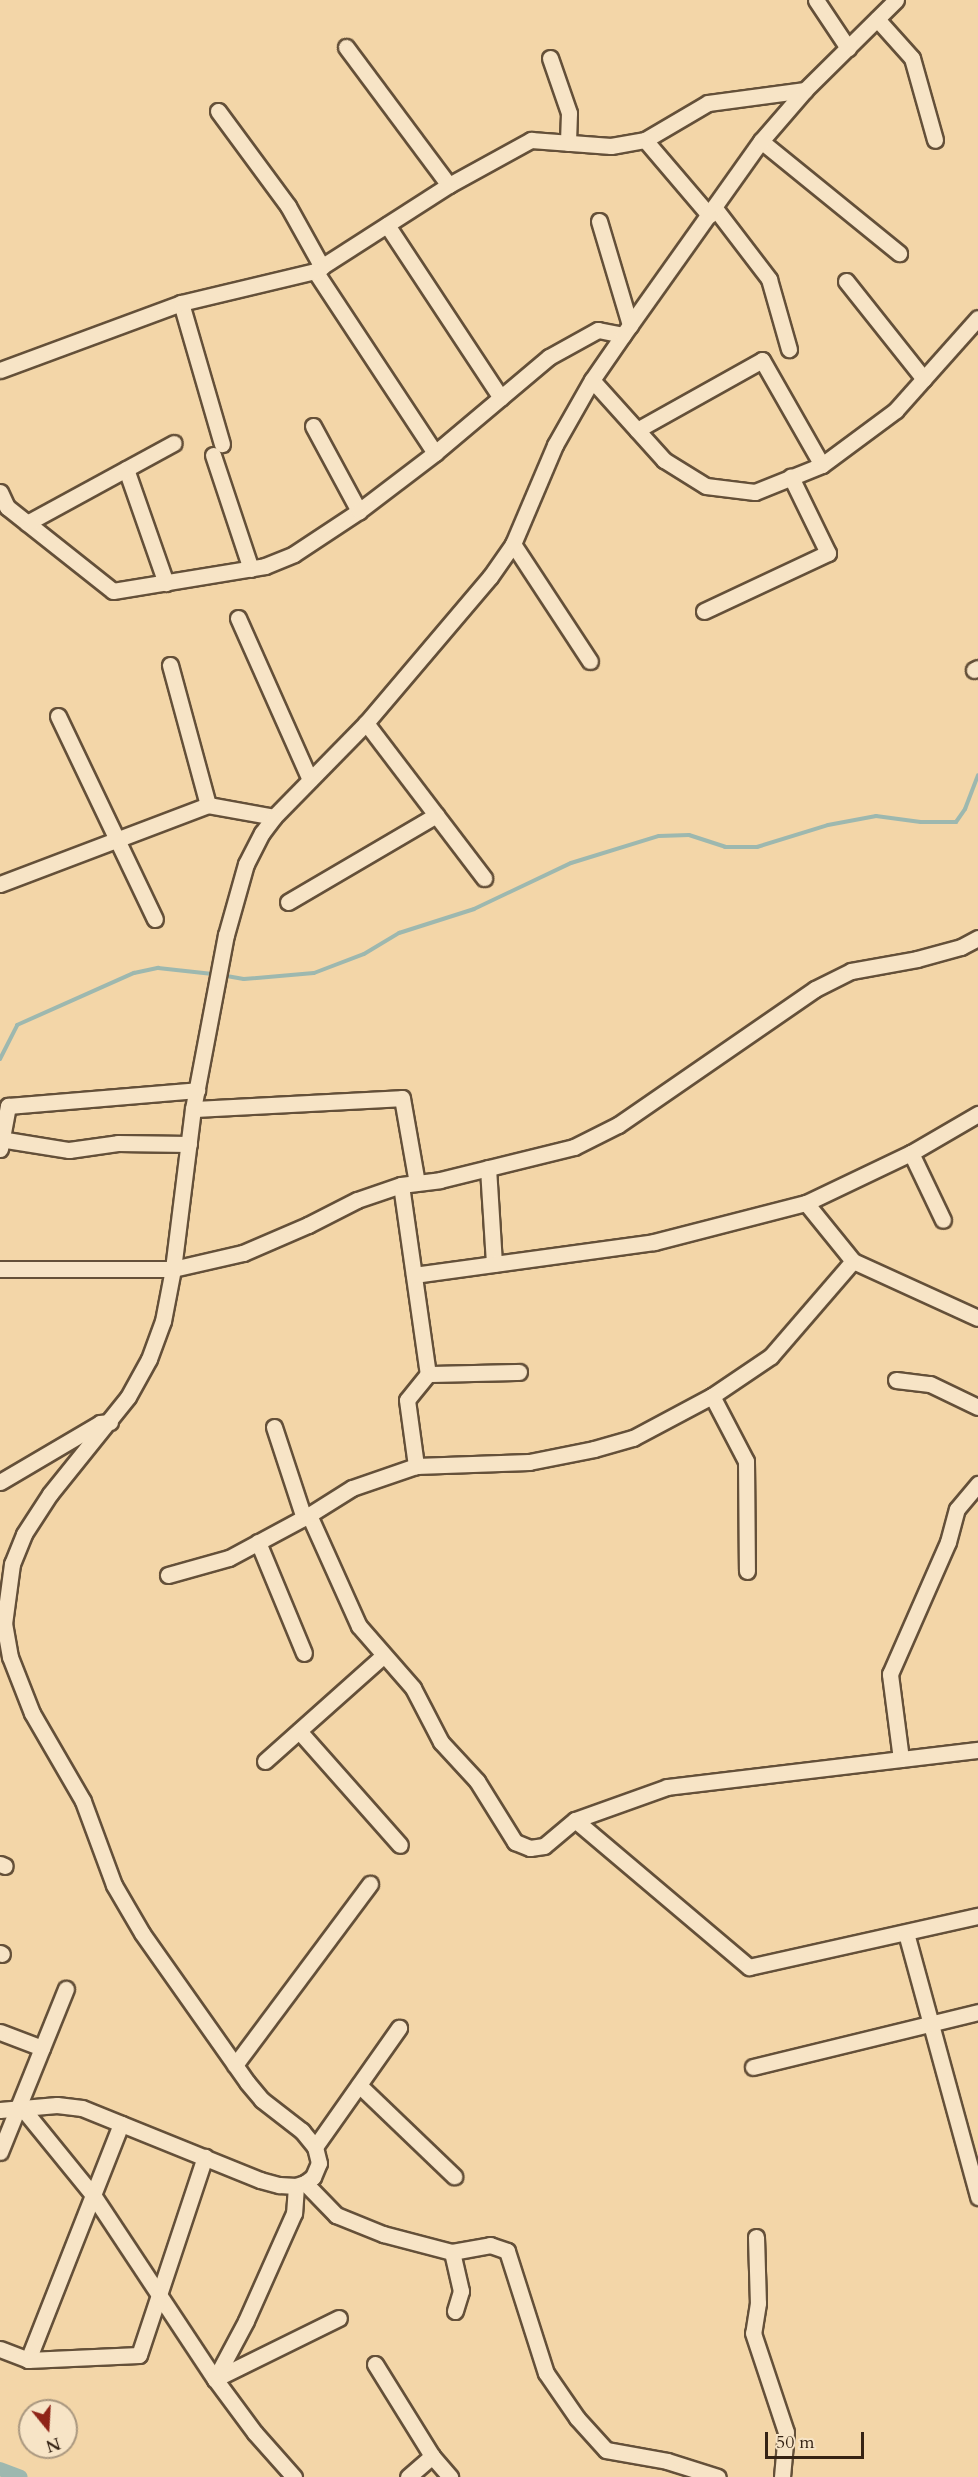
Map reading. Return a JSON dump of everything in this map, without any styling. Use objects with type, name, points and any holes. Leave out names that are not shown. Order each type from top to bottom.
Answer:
[{"type":"street","points":[[816,0],[848,48]]},
{"type":"street","points":[[215,2379],[246,2321],[294,2213],[300,2184],[313,2176],[319,2163],[315,2147],[302,2131],[262,2100],[235,2065],[142,1933],[114,1885],[83,1801],[32,1713],[10,1657],[4,1624],[6,1594],[12,1564],[24,1534],[50,1494],[110,1422],[149,1359],[163,1320],[173,1269],[193,1109],[226,935],[246,864],[274,817],[366,723],[490,577],[513,544],[555,445],[592,380],[761,141],[805,90],[896,0]]},
{"type":"street","points":[[877,19],[912,58],[935,140]]},
{"type":"street","points":[[346,47],[449,185]]},
{"type":"street","points":[[550,58],[569,113],[568,143]]},
{"type":"street","points":[[0,370],[181,303],[319,269],[449,185],[531,140],[611,146],[645,140],[708,103],[805,90]]},
{"type":"street","points":[[218,111],[288,206],[319,269],[435,453]]},
{"type":"street","points":[[645,140],[711,211],[769,279],[789,349]]},
{"type":"street","points":[[761,141],[899,254]]},
{"type":"street","points":[[599,221],[627,330]]},
{"type":"street","points":[[387,225],[501,398]]},
{"type":"street","points":[[846,281],[924,378]]},
{"type":"street","points":[[181,303],[217,450],[251,569]]},
{"type":"street","points":[[592,380],[664,460],[706,486],[755,492],[822,465],[896,410],[978,318]]},
{"type":"street","points":[[0,492],[4,508],[27,523],[113,591],[266,566],[294,554],[359,511],[435,453],[549,357],[598,330],[627,330]]},
{"type":"street","points":[[637,430],[762,360],[822,465]]},
{"type":"street","points":[[313,426],[359,511]]},
{"type":"street","points":[[27,523],[174,443]]},
{"type":"street","points":[[126,469],[166,583]]},
{"type":"street","points":[[704,611],[828,553],[791,477]]},
{"type":"street","points":[[513,544],[590,661]]},
{"type":"street","points":[[238,618],[310,780]]},
{"type":"street","points":[[170,665],[208,805]]},
{"type":"street","points":[[58,716],[154,920]]},
{"type":"street","points":[[366,723],[484,878]]},
{"type":"street","points":[[0,884],[208,805],[274,817]]},
{"type":"street","points":[[288,902],[436,815]]},
{"type":"street","points":[[0,1269],[173,1269],[243,1253],[308,1225],[357,1200],[401,1185],[488,1168],[574,1147],[618,1125],[815,989],[851,971],[918,959],[961,947],[978,938]]},
{"type":"street","points":[[189,1144],[118,1143],[69,1150],[1,1142],[8,1106],[197,1090]]},
{"type":"street","points":[[193,1109],[402,1098],[417,1183]]},
{"type":"street","points":[[414,1275],[654,1242],[806,1203],[911,1154],[978,1114]]},
{"type":"street","points":[[911,1154],[943,1220]]},
{"type":"street","points":[[488,1168],[494,1264]]},
{"type":"street","points":[[401,1185],[428,1374],[407,1400],[416,1466]]},
{"type":"street","points":[[806,1203],[853,1261],[978,1318]]},
{"type":"street","points":[[168,1575],[229,1558],[307,1517],[352,1488],[416,1466],[529,1461],[594,1449],[633,1438],[712,1396],[771,1356],[853,1261]]},
{"type":"street","points":[[428,1374],[519,1372]]},
{"type":"street","points":[[896,1380],[930,1384],[978,1407]]},
{"type":"street","points":[[712,1396],[746,1461],[747,1570]]},
{"type":"street","points":[[0,1482],[100,1423],[110,1422]]},
{"type":"street","points":[[274,1428],[307,1517],[359,1626],[413,1688],[441,1742],[477,1781],[515,1842],[530,1848],[544,1846],[575,1820],[667,1786],[978,1750]]},
{"type":"street","points":[[902,1759],[890,1674],[948,1542],[957,1509],[978,1484]]},
{"type":"street","points":[[258,1542],[304,1653]]},
{"type":"street","points":[[265,1761],[383,1656]]},
{"type":"street","points":[[299,1731],[400,1845]]},
{"type":"street","points":[[575,1820],[749,1967],[978,1916]]},
{"type":"street","points":[[235,2065],[370,1884]]},
{"type":"street","points":[[906,1933],[978,2197]]},
{"type":"street","points":[[0,2152],[20,2109],[66,1989]]},
{"type":"street","points":[[753,2067],[978,2012]]},
{"type":"street","points":[[315,2147],[399,2028]]},
{"type":"street","points":[[0,2032],[42,2049]]},
{"type":"street","points":[[359,2085],[454,2176]]},
{"type":"street","points":[[0,2110],[57,2105],[82,2108],[260,2180],[300,2184],[336,2216],[383,2234],[452,2252],[490,2245],[507,2251],[546,2373],[577,2418],[606,2450],[667,2461],[718,2477]]},
{"type":"street","points":[[20,2109],[93,2195],[215,2379],[255,2433],[294,2477]]},
{"type":"street","points":[[28,2360],[121,2124]]},
{"type":"street","points":[[0,2349],[28,2360],[139,2355],[205,2157]]},
{"type":"street","points":[[756,2237],[758,2303],[753,2333],[786,2432],[782,2477]]},
{"type":"street","points":[[452,2252],[461,2291],[455,2311]]},
{"type":"street","points":[[215,2379],[339,2318]]},
{"type":"street","points":[[375,2364],[432,2456],[450,2477]]},
{"type":"street","points":[[408,2477],[432,2456]]},
{"type":"waterway","points":[[221,975],[244,979],[314,973],[364,954],[399,933],[474,909],[571,863],[659,836],[689,835],[725,847],[757,847],[828,825],[876,816],[921,822],[956,822],[965,809],[978,775]]},
{"type":"waterway","points":[[0,1059],[17,1025],[134,973],[158,968],[213,974]]},
{"type":"waterway","points":[[0,2469],[21,2477]]}]
